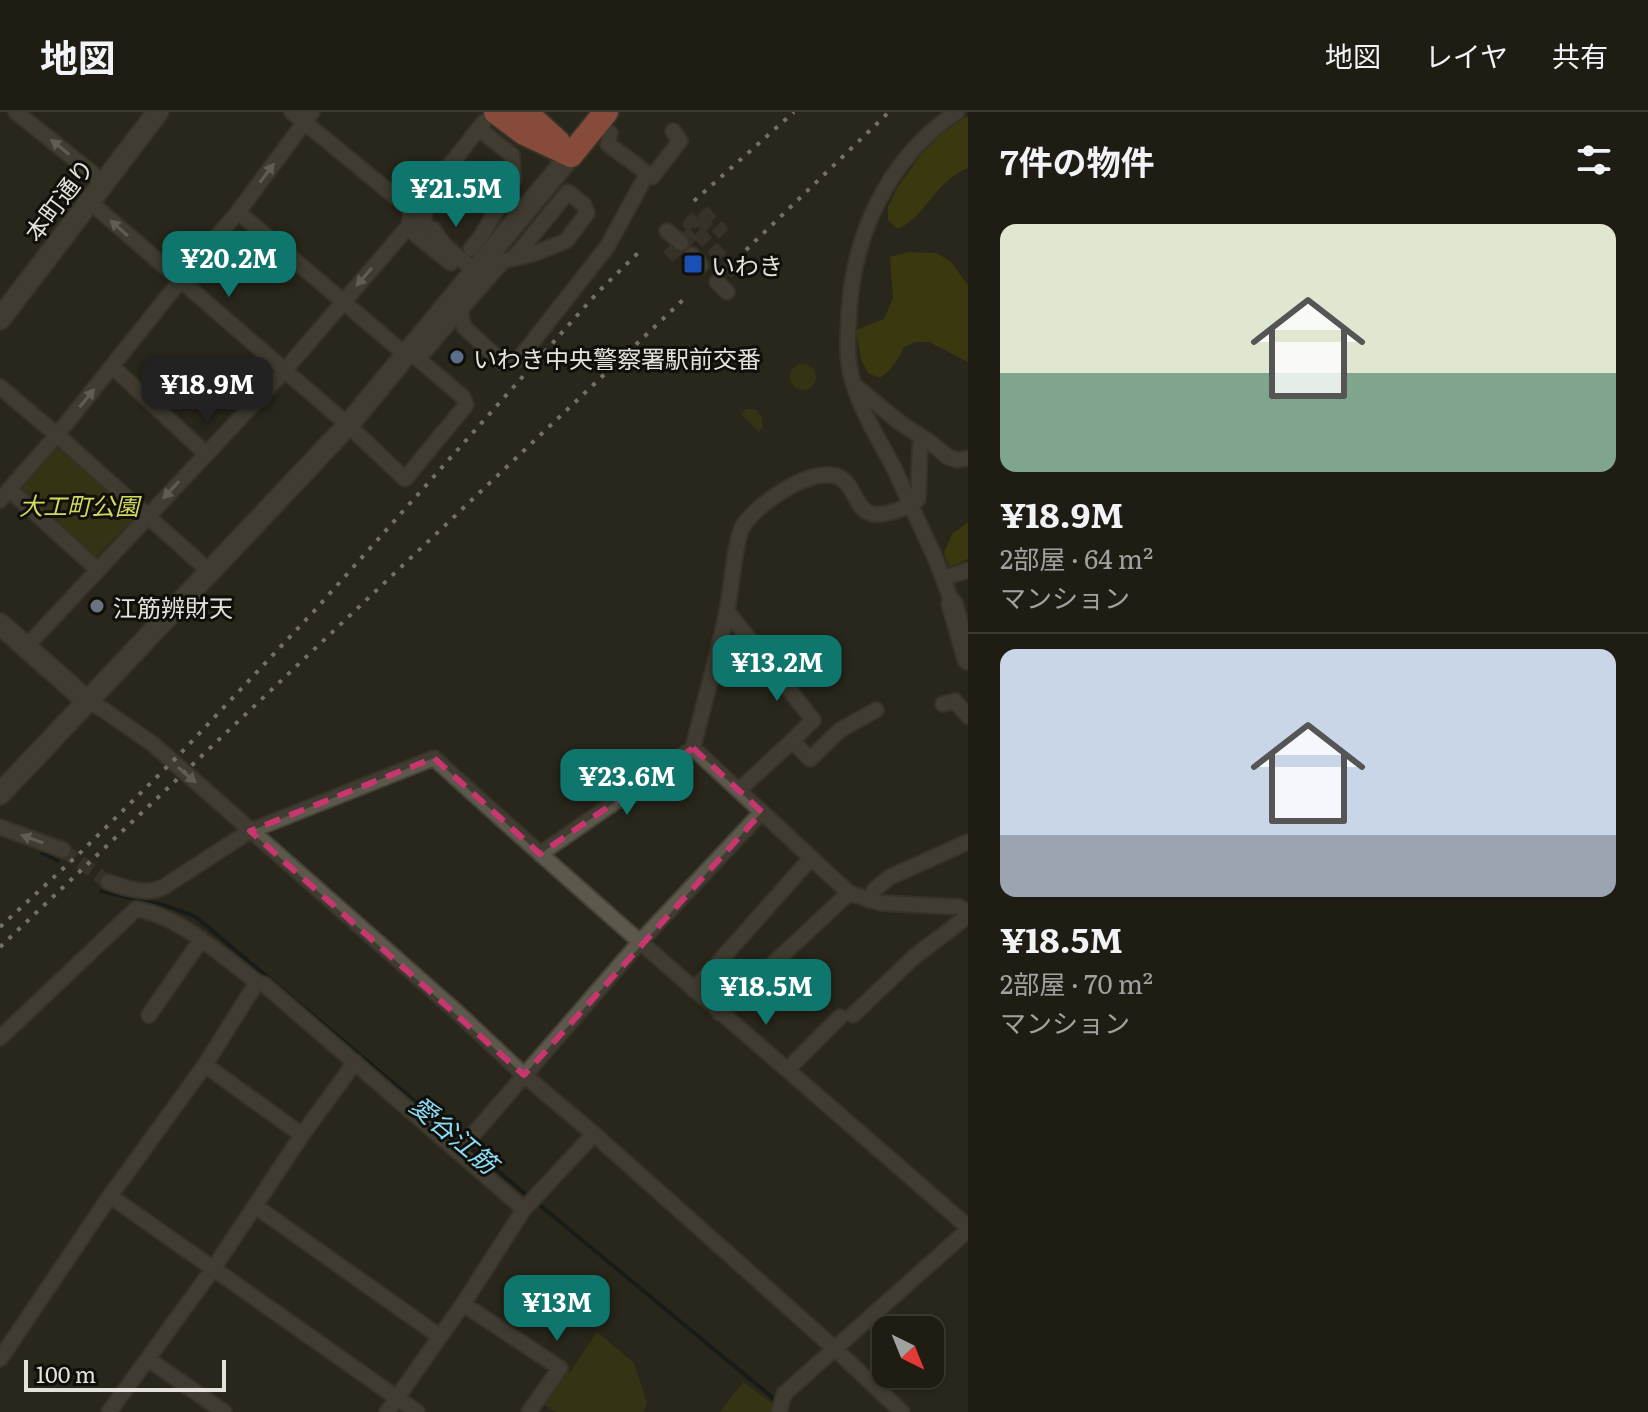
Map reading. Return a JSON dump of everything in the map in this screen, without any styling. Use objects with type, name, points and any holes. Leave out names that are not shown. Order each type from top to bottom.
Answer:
[{"type":"highway","points":[[525,112],[571,155]]},
{"type":"highway","points":[[486,121],[524,133],[571,155]]},
{"type":"highway","points":[[571,155],[608,122]]},
{"type":"street","points":[[16,112],[103,182]]},
{"type":"street","name":"本町通り","points":[[0,319],[158,112]]},
{"type":"street","points":[[292,112],[308,117],[408,207],[417,222],[433,229],[466,270]]},
{"type":"street","points":[[957,112],[917,144],[901,164],[874,210],[858,251],[850,290],[848,353],[854,385],[868,420],[893,466],[944,578],[968,659]]},
{"type":"street","points":[[97,569],[5,495],[238,212],[308,117]]},
{"type":"street","points":[[26,647],[284,371],[408,227],[417,222],[425,224],[423,199],[486,121],[512,155],[514,179],[471,249]]},
{"type":"street","points":[[608,122],[608,144],[652,177],[680,141],[673,131]]},
{"type":"street","points":[[414,354],[466,270],[571,155]]},
{"type":"street","points":[[460,310],[464,327],[503,363],[519,359],[607,247],[647,174]]},
{"type":"street","points":[[0,794],[503,261],[513,259],[533,254],[566,241],[587,213],[584,205],[568,192],[513,259]]},
{"type":"street","points":[[89,201],[348,425],[405,479],[466,405],[463,397],[238,212]]},
{"type":"street","points":[[667,231],[681,243]]},
{"type":"street","points":[[113,367],[206,454]]},
{"type":"street","points":[[854,385],[948,457],[958,460],[968,458]]},
{"type":"street","points":[[0,387],[210,572]]},
{"type":"street","points":[[540,854],[693,748],[727,611],[741,529],[757,510],[797,482],[824,475],[837,476],[845,481],[866,512],[885,514],[911,506],[918,499],[923,439]]},
{"type":"street","points":[[944,578],[966,573]]},
{"type":"street","points":[[727,611],[813,720],[739,790]]},
{"type":"street","points":[[0,624],[87,701],[154,745],[834,1348],[902,1412]]},
{"type":"street","points":[[943,704],[955,701],[968,716]]},
{"type":"street","points":[[792,741],[810,759],[840,730],[876,710]]},
{"type":"street","points":[[693,748],[849,893],[891,904],[959,907],[968,914],[915,956],[788,1069]]},
{"type":"street","points":[[0,1038],[136,909],[153,901],[162,888],[250,831],[434,758],[639,943],[968,1228],[784,1394],[779,1412]]},
{"type":"street","points":[[464,1145],[639,943],[762,812]]},
{"type":"street","points":[[0,827],[63,850]]},
{"type":"street","points":[[869,900],[875,889],[890,877],[968,842]]},
{"type":"street","points":[[694,990],[811,858]]},
{"type":"street","points":[[108,882],[153,901],[265,985],[355,1062],[464,1145],[530,1203]]},
{"type":"street","points":[[720,1013],[849,893]]},
{"type":"street","points":[[149,1015],[201,940]]},
{"type":"street","points":[[0,1359],[110,1196],[205,1065],[257,982]]},
{"type":"street","points":[[109,1412],[213,1269],[302,1135],[355,1062]]},
{"type":"street","points":[[205,1065],[302,1135]]},
{"type":"street","points":[[387,1412],[530,1203],[594,1134]]},
{"type":"street","points":[[110,1196],[417,1412]]},
{"type":"street","points":[[255,1206],[439,1336]]},
{"type":"street","points":[[463,1304],[560,1368],[529,1412]]},
{"type":"street","points":[[148,1359],[224,1412]]},
{"type":"highlighted area","points":[[693,748],[762,812],[524,1075],[250,831],[434,758],[540,854]]},
{"type":"green space","points":[[803,364],[812,368],[816,377],[812,386],[803,390],[794,386],[790,377],[794,368]]},
{"type":"green space","points":[[746,409],[755,409],[762,417],[763,427],[759,432],[741,414]]},
{"type":"green space","name":"大工町公園","points":[[62,448],[133,512],[134,518],[97,556],[91,557],[20,493],[21,487],[56,449]]},
{"type":"green space","points":[[597,1332],[634,1363],[647,1403],[643,1412],[555,1412],[542,1403],[566,1370],[570,1372]]},
{"type":"green space","points":[[743,1382],[776,1406],[775,1412],[720,1412]]},
{"type":"shaded area","points":[[968,116],[968,168],[947,181],[916,216],[898,229],[888,220],[888,207],[897,188],[920,156],[951,124]]},
{"type":"shaded area","points":[[909,252],[936,253],[951,262],[968,285],[968,362],[929,342],[915,342],[904,347],[894,364],[880,378],[868,373],[861,359],[856,330],[884,319],[893,298],[890,257]]},
{"type":"shaded area","points":[[968,522],[968,559],[949,567],[944,553],[952,534]]},
{"type":"waterway","points":[[42,853],[58,861]]},
{"type":"waterway","name":"愛谷江筋","points":[[101,891],[167,906],[196,917],[461,1140]]},
{"type":"waterway","name":"愛谷江筋","points":[[468,1146],[529,1197]]},
{"type":"waterway","name":"愛谷江筋","points":[[536,1202],[779,1403]]},
{"type":"tunnel","points":[[702,211],[724,234]]},
{"type":"tunnel","points":[[697,217],[690,224],[737,274],[744,267]]},
{"type":"tunnel","points":[[668,257],[709,218]]},
{"type":"tunnel","points":[[63,850],[108,882]]},
{"type":"railway","points":[[694,201],[794,112]]},
{"type":"railway","points":[[746,250],[889,112]]},
{"type":"railway","points":[[0,927],[179,755],[316,609],[598,292],[640,251]]},
{"type":"railway","points":[[0,947],[685,298]]},
{"type":"place","name":"いわき","points":[[693,264]]},
{"type":"place","name":"いわき中央警察署駅前交番","points":[[457,357]]},
{"type":"place","name":"江筋辨財天","points":[[97,606]]}]
